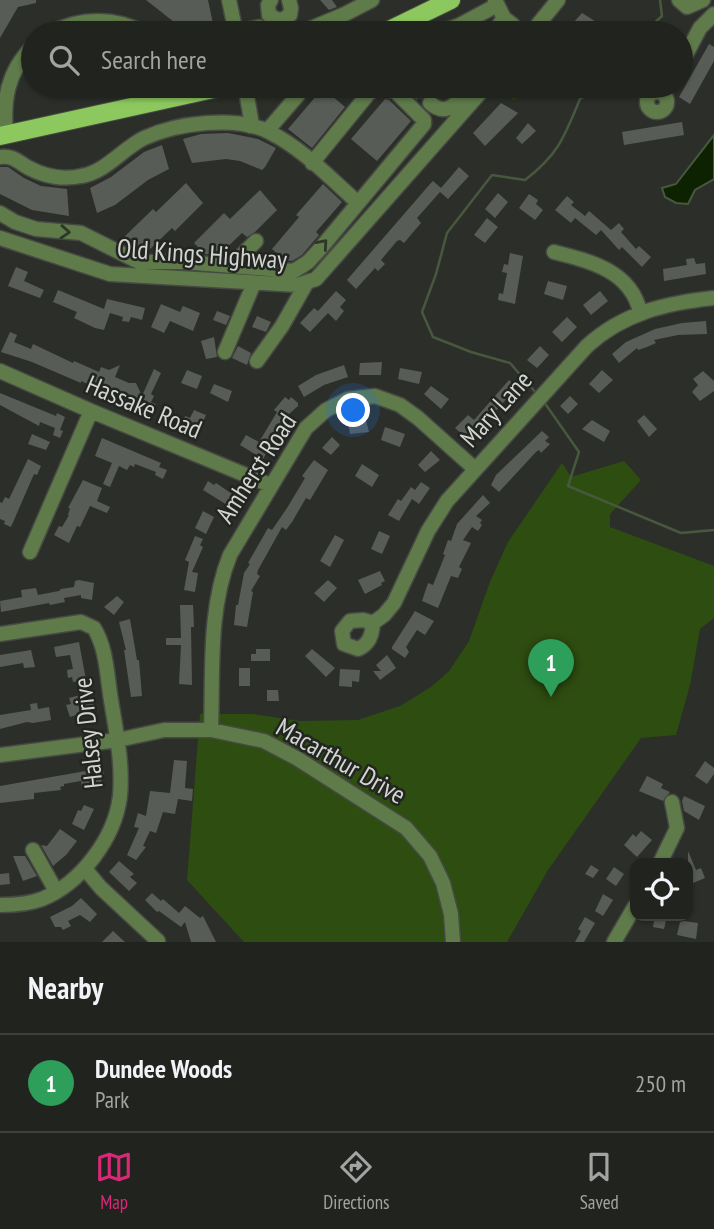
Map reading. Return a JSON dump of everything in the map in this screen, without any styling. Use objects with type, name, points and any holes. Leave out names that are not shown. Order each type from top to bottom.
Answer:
[{"type":"main road","points":[[408,21],[451,0]]},
{"type":"main road","points":[[3,135],[154,98]]},
{"type":"street","points":[[229,0],[233,21]]},
{"type":"street","points":[[271,0],[268,5],[269,15],[280,21],[289,15],[289,0]]},
{"type":"street","points":[[328,21],[372,0]]},
{"type":"street","points":[[541,21],[558,0]]},
{"type":"street","points":[[679,0],[687,7],[704,0]]},
{"type":"street","points":[[467,21],[499,7],[510,21]]},
{"type":"street","points":[[432,9],[437,21]]},
{"type":"street","points":[[693,41],[700,28],[714,14]]},
{"type":"street","points":[[3,135],[7,89],[21,60]]},
{"type":"street","points":[[248,98],[250,126]]},
{"type":"street","points":[[267,131],[295,98]]},
{"type":"street","points":[[312,163],[365,98]]},
{"type":"street","points":[[0,213],[15,222],[36,229],[81,233],[139,262],[299,269],[320,249],[424,124],[422,116],[402,98]]},
{"type":"street","points":[[430,103],[444,111],[453,107],[461,98]]},
{"type":"street","name":"Old Kings Highway","points":[[0,238],[110,274],[298,285],[316,279],[475,98]]},
{"type":"street","points":[[0,157],[11,157],[27,167],[53,176],[77,177],[99,169],[133,144],[163,131],[205,123],[250,126],[267,131],[312,163],[357,202]]},
{"type":"street","points":[[239,267],[242,255],[256,241]]},
{"type":"street","points":[[554,252],[590,261],[611,271],[637,298],[640,312]]},
{"type":"street","points":[[257,361],[282,326],[307,282]]},
{"type":"street","points":[[225,352],[254,283]]},
{"type":"street","name":"Mary Lane","points":[[373,623],[394,603],[437,516],[570,362],[599,335],[640,312],[714,298]]},
{"type":"street","name":"Hassake Road","points":[[0,371],[270,485]]},
{"type":"street","name":"Amherst Road","points":[[211,730],[216,602],[221,577],[230,555],[306,428],[326,410],[348,399],[375,396],[400,405],[418,418],[475,469]]},
{"type":"street","points":[[30,552],[91,411]]},
{"type":"street","name":"Halsey Drive","points":[[0,634],[81,622],[94,628],[103,648],[118,740],[119,799],[105,837],[85,869],[42,899],[0,905]]},
{"type":"street","name":"Macarthur Drive","points":[[0,755],[118,740],[164,730],[211,730],[264,741],[298,759],[406,828],[430,856],[443,883],[451,915],[453,942]]},
{"type":"street","points":[[662,858],[677,828],[672,802]]},
{"type":"street","points":[[33,850],[56,891]]},
{"type":"street","points":[[85,869],[157,942],[164,939],[170,942]]},
{"type":"street","points":[[615,942],[630,915]]},
{"type":"green space","points":[[624,461],[641,480],[610,514],[610,527],[714,566],[714,618],[700,629],[690,685],[676,735],[641,738],[548,870],[507,942],[244,942],[187,880],[200,714],[253,714],[300,721],[358,720],[400,706],[431,687],[449,671],[469,641],[508,542],[562,463],[571,477]]},
{"type":"shaded area","points":[[714,135],[714,179],[695,190],[688,204],[676,203],[665,197],[662,188],[676,184]]},
{"type":"building","points":[[0,0],[36,0],[36,3],[18,7],[0,38]]},
{"type":"building","points":[[146,0],[208,0],[212,21],[173,21]]},
{"type":"building","points":[[320,0],[332,0],[337,7],[329,10]]},
{"type":"building","points":[[582,13],[595,21],[575,21]]},
{"type":"building","points":[[709,44],[714,47],[714,61],[690,104],[681,98],[693,98],[693,72]]},
{"type":"building","points":[[314,98],[335,98],[345,107],[312,148],[288,129]]},
{"type":"building","points":[[385,99],[411,121],[377,161],[351,139]]},
{"type":"building","points":[[501,103],[518,113],[485,146],[473,133]]},
{"type":"building","points":[[682,122],[684,135],[624,145],[622,132]]},
{"type":"building","points":[[528,123],[536,131],[522,144],[516,138]]},
{"type":"building","points":[[228,133],[258,139],[276,148],[262,170],[240,161],[226,159],[192,163],[183,139],[201,134]]},
{"type":"building","points":[[162,145],[169,169],[148,180],[115,205],[97,213],[90,188],[111,177],[144,152]]},
{"type":"building","points":[[0,167],[8,167],[41,186],[67,189],[69,216],[32,210],[0,194]]},
{"type":"building","points":[[459,167],[469,176],[448,199],[440,192],[417,218],[421,223],[404,243],[397,241],[381,260],[385,264],[378,271],[375,268],[356,289],[347,280],[430,184],[433,181],[441,188]]},
{"type":"building","points":[[186,183],[203,203],[175,231],[172,228],[147,252],[132,248],[123,238],[153,209],[156,212]]},
{"type":"building","points":[[323,184],[342,202],[316,232],[319,235],[302,255],[292,261],[285,260],[272,249],[299,217],[296,215]]},
{"type":"building","points":[[260,190],[277,210],[255,232],[247,237],[242,233],[219,255],[205,254],[194,243],[224,213],[230,219]]},
{"type":"building","points":[[498,193],[508,202],[495,218],[485,209]]},
{"type":"building","points":[[529,194],[538,200],[536,204],[543,210],[535,220],[519,208]]},
{"type":"building","points":[[567,196],[574,202],[571,205],[585,216],[589,211],[611,230],[619,223],[624,229],[621,232],[636,249],[639,246],[651,257],[642,267],[622,247],[619,250],[601,230],[596,235],[575,218],[571,223],[555,210]]},
{"type":"building","points":[[487,218],[498,227],[485,243],[474,235]]},
{"type":"building","points":[[510,253],[523,256],[515,304],[498,300],[499,293],[503,294],[507,273],[502,272],[504,264],[508,265]]},
{"type":"building","points":[[694,258],[696,264],[705,263],[706,274],[664,281],[663,269],[687,265],[686,259]]},
{"type":"building","points":[[16,267],[28,272],[24,281],[44,290],[40,298],[8,286]]},
{"type":"building","points":[[548,281],[567,286],[563,300],[544,294]]},
{"type":"building","points":[[58,290],[104,309],[107,299],[145,308],[142,320],[131,317],[129,322],[122,321],[123,317],[110,313],[104,330],[95,328],[74,318],[77,312],[53,302]]},
{"type":"building","points":[[336,291],[346,300],[340,307],[344,311],[336,321],[328,313],[310,332],[300,323],[314,308],[318,311]]},
{"type":"building","points":[[600,291],[608,301],[591,315],[583,305]]},
{"type":"building","points":[[161,304],[180,312],[183,306],[200,313],[193,331],[170,321],[164,333],[151,327]]},
{"type":"building","points":[[217,311],[230,316],[226,325],[213,320]]},
{"type":"building","points":[[257,316],[271,322],[266,332],[252,327]]},
{"type":"building","points":[[567,317],[577,327],[562,342],[552,332]]},
{"type":"building","points":[[706,321],[707,334],[678,335],[654,340],[656,343],[638,350],[637,348],[619,363],[612,354],[626,342],[655,329]]},
{"type":"building","points":[[10,332],[17,335],[14,342],[31,349],[33,344],[99,372],[101,367],[109,370],[120,365],[115,377],[136,383],[142,396],[154,369],[161,373],[151,394],[154,396],[151,402],[156,404],[152,413],[81,381],[1,352]]},
{"type":"building","points":[[214,337],[217,357],[206,359],[201,341]]},
{"type":"building","points":[[238,346],[251,353],[247,365],[232,358]]},
{"type":"building","points":[[540,346],[549,355],[537,368],[527,360]]},
{"type":"building","points":[[382,362],[381,375],[359,375],[360,363]]},
{"type":"building","points":[[344,365],[348,377],[324,385],[304,397],[298,386],[316,375]]},
{"type":"building","points":[[400,368],[422,372],[419,384],[398,379]]},
{"type":"building","points":[[187,370],[202,376],[197,389],[181,383]]},
{"type":"building","points":[[602,370],[613,380],[599,393],[589,384]]},
{"type":"building","points":[[703,371],[714,381],[714,391],[700,401],[692,392],[698,385],[693,379]]},
{"type":"building","points":[[509,380],[517,387],[469,441],[455,428],[468,415],[474,420]]},
{"type":"building","points":[[214,384],[232,391],[228,402],[210,393]]},
{"type":"building","points":[[431,386],[449,399],[441,409],[424,394]]},
{"type":"building","points":[[0,393],[56,416],[57,413],[65,417],[60,438],[53,435],[55,428],[40,422],[39,426],[0,405]]},
{"type":"building","points":[[570,396],[578,404],[568,414],[560,406]]},
{"type":"building","points":[[285,397],[289,400],[291,397],[298,406],[289,414],[263,459],[240,445],[246,435],[259,442],[277,412],[274,410]]},
{"type":"building","points":[[194,410],[206,415],[198,434],[181,426],[185,416],[190,418]]},
{"type":"building","points":[[644,415],[657,429],[649,437],[637,421]]},
{"type":"building","points":[[366,420],[369,432],[350,434],[348,422]]},
{"type":"building","points":[[592,420],[610,431],[604,442],[582,429]]},
{"type":"building","points":[[385,427],[405,434],[400,447],[381,440]]},
{"type":"building","points":[[542,431],[549,437],[545,441],[550,444],[541,453],[539,450],[536,452],[499,492],[491,485],[496,475]]},
{"type":"building","points":[[32,434],[50,442],[46,450],[28,444]]},
{"type":"building","points":[[332,437],[340,445],[331,455],[322,448]]},
{"type":"building","points":[[102,438],[161,463],[159,467],[167,470],[163,479],[155,475],[156,472],[135,464],[134,467],[130,465],[127,470],[119,466],[110,487],[103,484],[112,463],[95,456]]},
{"type":"building","points":[[431,451],[440,460],[425,472],[418,465]]},
{"type":"building","points":[[28,459],[41,466],[37,475],[34,474],[11,527],[0,519],[0,502],[2,503],[5,497],[9,499]]},
{"type":"building","points":[[314,460],[328,470],[310,500],[306,498],[286,530],[282,527],[258,570],[257,574],[260,576],[251,591],[247,627],[234,625],[236,605],[244,573],[250,564],[248,563],[268,528],[272,530],[287,508],[305,478],[302,476]]},
{"type":"building","points":[[362,464],[379,475],[372,487],[355,476]]},
{"type":"building","points":[[83,480],[102,488],[97,501],[110,507],[107,513],[90,506],[69,543],[54,535],[69,515],[68,508]]},
{"type":"building","points":[[208,481],[214,485],[216,483],[238,498],[232,508],[203,490]]},
{"type":"building","points":[[421,482],[430,488],[419,504],[412,499],[399,521],[388,515],[398,499],[401,501],[411,487],[415,490]]},
{"type":"building","points":[[483,495],[490,503],[476,516],[482,520],[478,531],[472,527],[463,540],[471,543],[459,567],[462,569],[458,578],[451,576],[438,608],[422,601],[428,583],[433,585],[448,540],[451,541],[457,524]]},
{"type":"building","points":[[203,511],[214,517],[206,534],[195,528]]},
{"type":"building","points":[[379,531],[390,536],[382,554],[371,549]]},
{"type":"building","points":[[335,535],[344,540],[330,567],[320,561]]},
{"type":"building","points":[[195,536],[203,539],[200,545],[203,547],[192,572],[198,573],[195,592],[184,590],[189,562],[185,560]]},
{"type":"building","points":[[380,571],[385,581],[365,594],[358,580]]},
{"type":"building","points":[[328,580],[337,588],[324,602],[314,593]]},
{"type":"building","points":[[75,581],[94,583],[92,600],[81,598],[81,595],[64,598],[65,602],[1,612],[0,601],[22,597],[21,590],[36,588],[38,595],[74,587]]},
{"type":"building","points":[[117,596],[124,602],[114,615],[104,607]]},
{"type":"building","points":[[180,605],[193,605],[192,685],[179,684],[181,645],[166,645],[166,638],[181,638]]},
{"type":"building","points":[[415,611],[434,621],[425,635],[417,630],[406,647],[409,652],[405,658],[392,647]]},
{"type":"building","points":[[130,619],[139,660],[142,696],[131,697],[126,650],[119,622]]},
{"type":"building","points":[[79,642],[86,680],[73,682],[72,677],[68,678],[67,670],[73,669],[70,655],[56,657],[54,647]]},
{"type":"building","points":[[256,649],[270,649],[270,661],[251,661],[251,654],[256,654]]},
{"type":"building","points":[[312,649],[335,668],[326,677],[305,656]]},
{"type":"building","points":[[31,650],[35,667],[24,668],[23,663],[0,667],[0,655]]},
{"type":"building","points":[[387,655],[396,668],[380,680],[373,671],[381,671],[376,665]]},
{"type":"building","points":[[239,668],[250,668],[250,686],[239,686]]},
{"type":"building","points":[[340,669],[360,670],[359,682],[352,681],[352,687],[339,686]]},
{"type":"building","points":[[267,690],[278,690],[279,701],[267,701]]},
{"type":"building","points":[[80,695],[82,700],[92,697],[95,709],[70,717],[66,705],[71,704],[69,698]]},
{"type":"building","points":[[37,703],[38,709],[49,707],[51,720],[27,722],[0,729],[0,715],[31,710],[30,704]]},
{"type":"building","points":[[174,760],[187,761],[185,788],[193,789],[192,801],[178,799],[175,814],[163,812],[156,833],[150,831],[143,846],[146,847],[136,860],[127,855],[139,828],[134,827],[138,813],[146,816],[150,791],[170,793]]},
{"type":"building","points":[[705,761],[714,768],[714,774],[707,784],[695,776]]},
{"type":"building","points":[[103,768],[102,784],[82,787],[81,781],[64,784],[60,787],[61,790],[34,793],[34,799],[0,803],[0,786]]},
{"type":"building","points":[[647,776],[663,784],[661,788],[670,792],[663,801],[639,791]]},
{"type":"building","points":[[684,796],[705,806],[699,820],[684,811]]},
{"type":"building","points":[[84,805],[94,809],[84,830],[72,824],[78,810],[81,811]]},
{"type":"building","points":[[60,829],[77,841],[53,866],[41,845],[47,846]]},
{"type":"building","points":[[641,831],[652,840],[637,857],[624,845],[633,834],[636,837]]},
{"type":"building","points":[[13,856],[25,856],[37,876],[23,881]]},
{"type":"building","points":[[119,861],[134,874],[130,877],[137,883],[129,891],[109,872]]},
{"type":"building","points":[[693,863],[696,870],[701,868],[705,878],[693,883]]},
{"type":"building","points":[[591,865],[599,870],[593,878],[585,874]]},
{"type":"building","points":[[614,867],[624,874],[616,886],[606,879]]},
{"type":"building","points":[[9,873],[10,884],[0,885],[0,874]]},
{"type":"building","points":[[152,893],[179,913],[185,906],[200,918],[203,916],[216,942],[191,942],[185,922],[181,927],[157,912],[145,900]]},
{"type":"building","points":[[603,894],[613,900],[603,916],[595,911]]},
{"type":"building","points":[[81,898],[97,914],[90,922],[80,915],[68,921],[71,926],[63,930],[61,927],[55,927],[50,917],[72,906]]},
{"type":"building","points":[[585,917],[595,923],[584,942],[575,942],[581,931],[578,929]]},
{"type":"building","points":[[654,921],[666,921],[664,929],[653,927]]},
{"type":"building","points":[[680,922],[698,923],[696,939],[677,935]]},
{"type":"building","points":[[113,931],[125,942],[102,942]]},
{"type":"waterway","points":[[656,21],[662,16],[660,0]]},
{"type":"waterway","points":[[537,394],[510,363],[433,337],[422,312],[447,233],[492,175],[525,180],[546,162],[559,144],[582,98]]},
{"type":"waterway","points":[[544,402],[579,452],[568,486],[681,533],[714,530]]},
{"type":"tunnel","points":[[424,98],[430,103]]},
{"type":"place","name":"Dundee Woods","points":[[551,697]]}]
